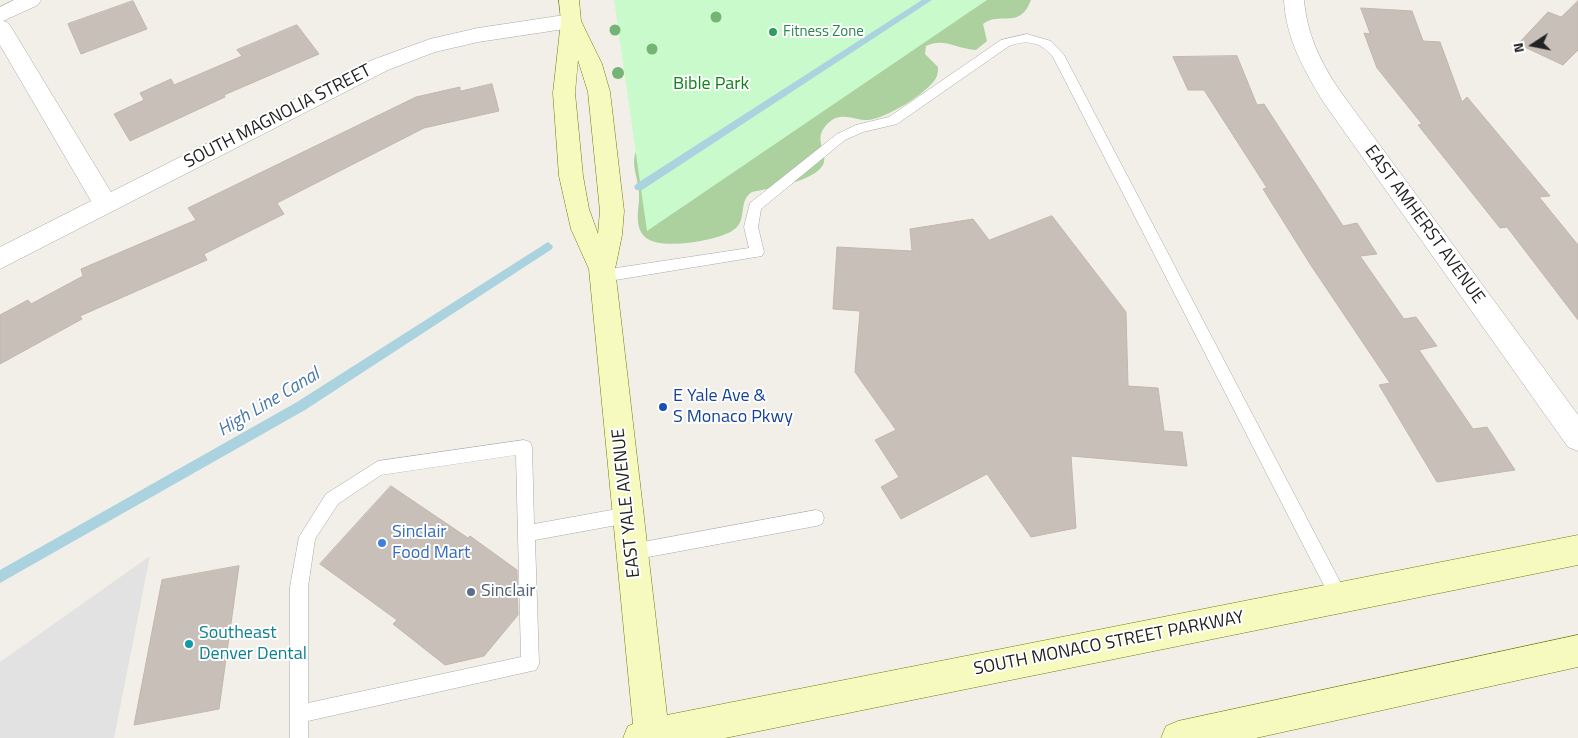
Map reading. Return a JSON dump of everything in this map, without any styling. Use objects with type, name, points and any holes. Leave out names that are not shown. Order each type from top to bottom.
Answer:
[{"type":"main road","name":"EAST YALE AVENUE","points":[[570,11],[564,93],[571,176],[583,230],[603,272]]},
{"type":"main road","name":"EAST YALE AVENUE","points":[[570,11],[591,64],[599,92],[612,211],[610,235],[603,272],[632,552],[648,737]]},
{"type":"main road","name":"SOUTH MONACO STREET PARKWAY","points":[[648,737],[1578,550]]},
{"type":"main road","points":[[1178,738],[1257,730],[1578,651]]},
{"type":"street","points":[[0,15],[31,0]]},
{"type":"street","name":"EAST AMHERST AVENUE","points":[[1294,0],[1297,32],[1310,63],[1578,438]]},
{"type":"street","name":"SOUTH MAGNOLIA STREET","points":[[0,259],[380,65],[430,46],[499,31],[570,11]]},
{"type":"street","points":[[0,27],[106,205]]},
{"type":"lane","points":[[603,272],[756,252],[752,227],[755,206],[841,137],[860,128],[893,121],[1005,43],[1022,37],[1040,40],[1052,47],[1058,55],[1340,599]]},
{"type":"lane","points":[[299,714],[530,664],[524,447],[378,468],[332,499],[307,537],[299,587],[299,714],[299,738]]},
{"type":"lane","points":[[527,533],[628,515]]},
{"type":"lane","points":[[632,552],[816,518]]},
{"type":"green space","name":"Bible Park","points":[[614,0],[987,0],[647,231]]},
{"type":"green space","points":[[899,0],[1031,0],[1021,15],[1015,18],[990,20],[983,24],[987,41],[976,50],[945,43],[926,46],[925,54],[938,67],[938,72],[937,77],[925,91],[886,115],[869,120],[841,117],[832,120],[821,133],[820,138],[824,160],[823,165],[818,171],[801,180],[752,192],[745,200],[739,224],[729,233],[691,243],[676,244],[652,241],[645,237],[638,225],[639,193],[634,165],[634,159],[639,146]]},
{"type":"shaded area","points":[[150,556],[114,738],[0,738],[0,662]]},
{"type":"building","points":[[133,1],[147,29],[81,54],[68,24]]},
{"type":"building","points":[[1578,1],[1578,50],[1563,65],[1518,44],[1548,12],[1561,17]]},
{"type":"building","points":[[1361,8],[1412,11],[1423,41],[1440,42],[1462,102],[1467,97],[1550,196],[1539,197],[1578,245],[1578,320],[1507,227],[1500,228],[1418,125],[1422,124],[1377,68],[1364,33],[1370,34]]},
{"type":"building","points":[[297,25],[319,54],[224,95],[225,97],[130,141],[114,114],[144,100],[140,93],[171,79],[174,85],[242,56],[237,50]]},
{"type":"building","points":[[1237,56],[1257,105],[1264,104],[1343,226],[1357,223],[1377,254],[1360,256],[1404,319],[1416,317],[1437,346],[1419,350],[1473,429],[1487,427],[1515,470],[1437,482],[1379,385],[1390,383],[1310,264],[1263,189],[1267,188],[1204,90],[1188,90],[1173,57]]},
{"type":"building","points":[[492,84],[499,111],[424,128],[277,203],[284,214],[204,254],[207,260],[80,316],[82,319],[0,364],[0,315],[28,300],[31,304],[83,276],[81,269],[196,220],[188,208],[416,97],[460,87],[460,91]]},
{"type":"building","points":[[1052,216],[1126,312],[1128,386],[1158,388],[1164,431],[1182,432],[1187,466],[1071,456],[1076,528],[1031,537],[987,474],[901,519],[881,487],[899,477],[875,440],[896,430],[855,372],[860,311],[833,309],[837,247],[912,251],[910,229],[973,219],[989,240]]},
{"type":"building","points":[[391,486],[468,538],[470,536],[517,570],[518,615],[484,656],[445,665],[393,624],[397,620],[320,564]]},
{"type":"building","name":"Southeast Denver Dental","points":[[239,566],[219,709],[134,725],[162,580]]},
{"type":"waterway","name":"High Line Canal","points":[[639,187],[928,0]]},
{"type":"waterway","name":"High Line Canal","points":[[0,577],[301,406],[548,246]]},
{"type":"place","name":"Fitness Zone","points":[[773,32]]},
{"type":"place","name":"E Yale Ave & S Monaco Pkwy","points":[[663,407]]},
{"type":"place","name":"Sinclair Food Mart","points":[[382,543]]},
{"type":"place","name":"Sinclair","points":[[471,592]]},
{"type":"place","name":"Southeast Denver Dental","points":[[189,644]]}]
